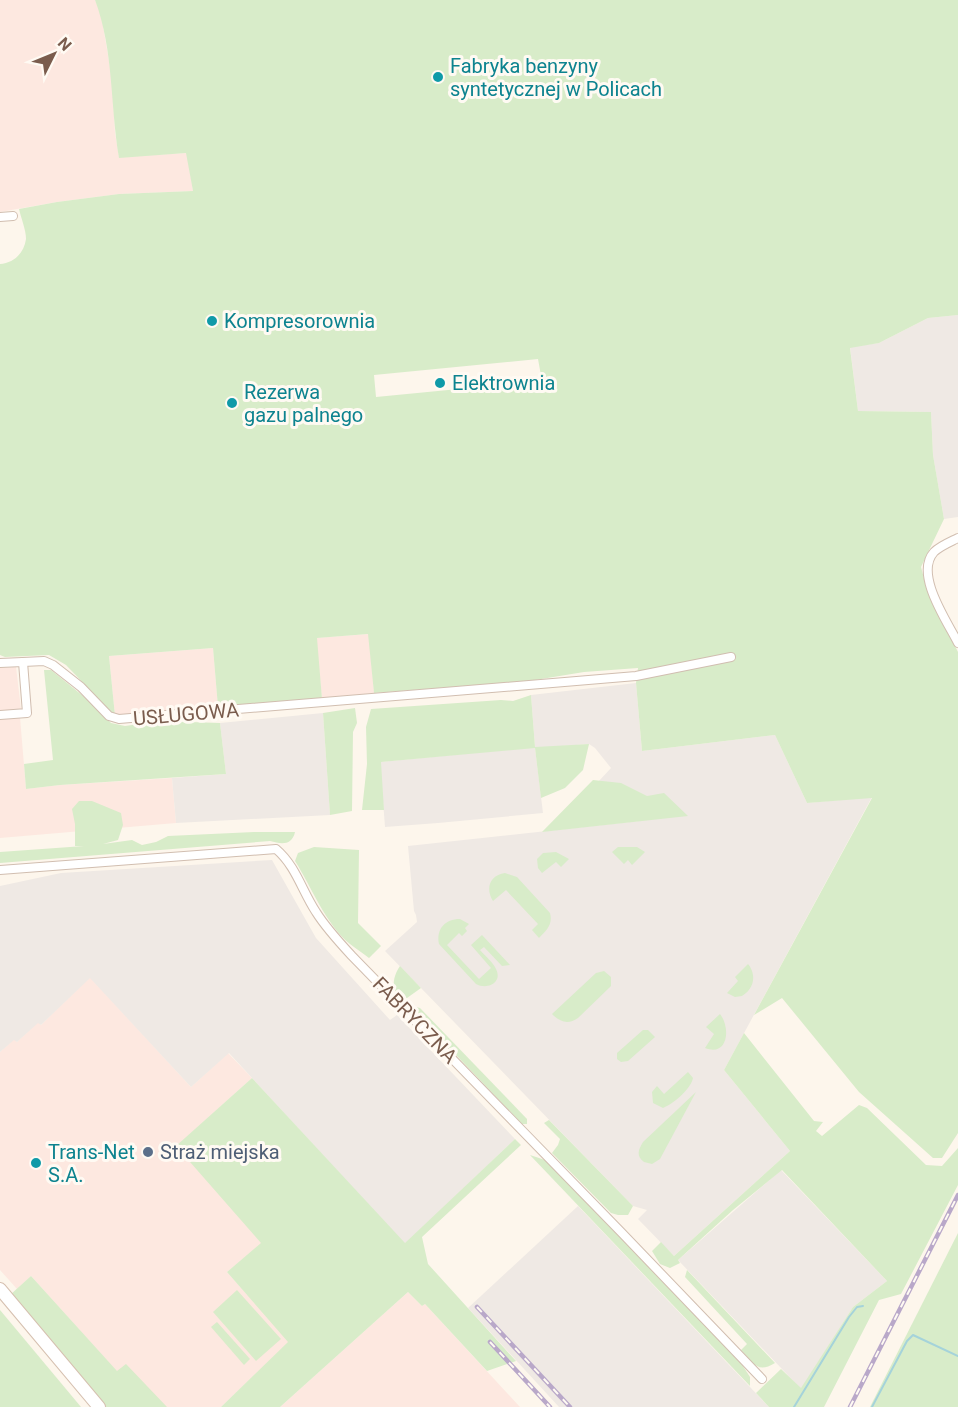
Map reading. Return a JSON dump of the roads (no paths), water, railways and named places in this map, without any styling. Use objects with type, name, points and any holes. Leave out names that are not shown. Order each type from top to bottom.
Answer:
[{"type":"main road","points":[[0,1289],[99,1407]]},
{"type":"street","points":[[0,217],[13,216]]},
{"type":"street","points":[[958,538],[934,553],[927,568],[933,595],[958,643]]},
{"type":"street","name":"USŁUGOWA","points":[[0,663],[44,662],[54,665],[76,682],[109,716],[119,720],[636,676],[731,657]]},
{"type":"street","points":[[0,715],[27,713],[23,662]]},
{"type":"street","name":"FABRYCZNA","points":[[0,870],[276,849],[285,856],[314,910],[340,943],[762,1379]]},
{"type":"waterway","points":[[794,1407],[849,1317],[857,1307],[863,1306]]},
{"type":"waterway","points":[[872,1407],[907,1341],[913,1335],[958,1356]]},
{"type":"railway","points":[[850,1407],[958,1195]]},
{"type":"railway","points":[[477,1307],[570,1407]]},
{"type":"railway","points":[[490,1342],[550,1407]]},
{"type":"place","name":"Fabryka benzyny syntetycznej w Policach","points":[[438,77]]},
{"type":"place","name":"Kompresorownia","points":[[212,321]]},
{"type":"place","name":"Elektrownia","points":[[440,383]]},
{"type":"place","name":"Rezerwa gazu palnego","points":[[232,403]]},
{"type":"place","name":"Straż miejska","points":[[148,1152]]},
{"type":"place","name":"Trans-Net S.A.","points":[[36,1163]]}]
